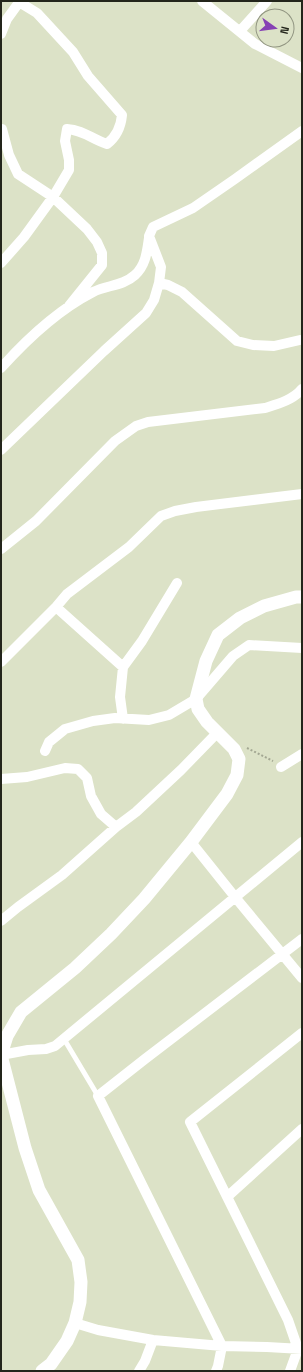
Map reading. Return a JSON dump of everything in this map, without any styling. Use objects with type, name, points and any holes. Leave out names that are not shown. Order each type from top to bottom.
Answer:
[{"type":"street","points":[[1,34],[7,19],[19,1],[37,13],[73,52],[88,76],[122,115],[121,124],[113,139],[107,144],[96,140],[86,133],[67,129],[65,141],[69,160],[69,170],[24,237],[1,263]]},
{"type":"street","points":[[202,1],[255,44],[302,68]]},
{"type":"street","points":[[240,31],[267,1]]},
{"type":"street","points":[[1,129],[9,155],[18,174],[52,197],[87,229],[97,242],[102,254],[102,265],[69,306]]},
{"type":"street","points":[[1,368],[37,332],[69,306],[94,292],[123,283],[136,275],[143,265],[149,236],[153,227],[193,208],[302,131]]},
{"type":"street","points":[[1,450],[104,351],[146,313],[154,300],[159,283],[160,267],[149,236]]},
{"type":"street","points":[[159,283],[168,285],[182,292],[237,341],[253,345],[274,346],[300,340]]},
{"type":"street","points":[[1,549],[36,521],[115,441],[136,426],[148,422],[265,408],[282,403],[298,395],[302,389]]},
{"type":"street","points":[[1,662],[67,594],[129,547],[161,516],[175,511],[196,507],[302,494]]},
{"type":"street","points":[[123,719],[120,697],[123,667],[142,641],[177,583]]},
{"type":"street","points":[[42,1371],[51,1364],[67,1341],[75,1323],[80,1302],[81,1282],[78,1260],[39,1190],[25,1148],[1,1055],[7,1036],[21,1012],[74,968],[111,934],[144,899],[191,842],[227,794],[237,775],[239,759],[234,749],[207,722],[198,709],[196,699],[206,661],[218,635],[240,618],[264,606],[296,597],[302,597]]},
{"type":"street","points":[[56,607],[123,667]]},
{"type":"street","points":[[45,751],[49,742],[65,729],[92,721],[115,718],[149,720],[169,715],[196,699],[233,656],[249,645],[302,648]]},
{"type":"street","points":[[1,921],[62,875],[116,827],[136,812],[181,770],[217,733]]},
{"type":"street","points":[[281,767],[302,754]]},
{"type":"street","points":[[1,779],[26,777],[65,768],[78,769],[87,778],[91,796],[101,814],[116,827]]},
{"type":"street","points":[[191,842],[302,978]]},
{"type":"street","points":[[1,1055],[28,1050],[46,1049],[55,1046],[302,842]]},
{"type":"street","points":[[216,1371],[222,1346],[98,1096],[302,939]]},
{"type":"street","points":[[290,1371],[300,1349],[288,1320],[190,1122],[302,1033]]},
{"type":"street","points":[[227,1197],[302,1130]]},
{"type":"street","points":[[75,1323],[98,1330],[153,1340],[222,1346],[300,1349]]},
{"type":"street","points":[[139,1371],[145,1361],[153,1340]]},
{"type":"lane","points":[[64,1039],[98,1096]]},
{"type":"path","points":[[234,749],[242,746],[267,757],[281,767]]}]
